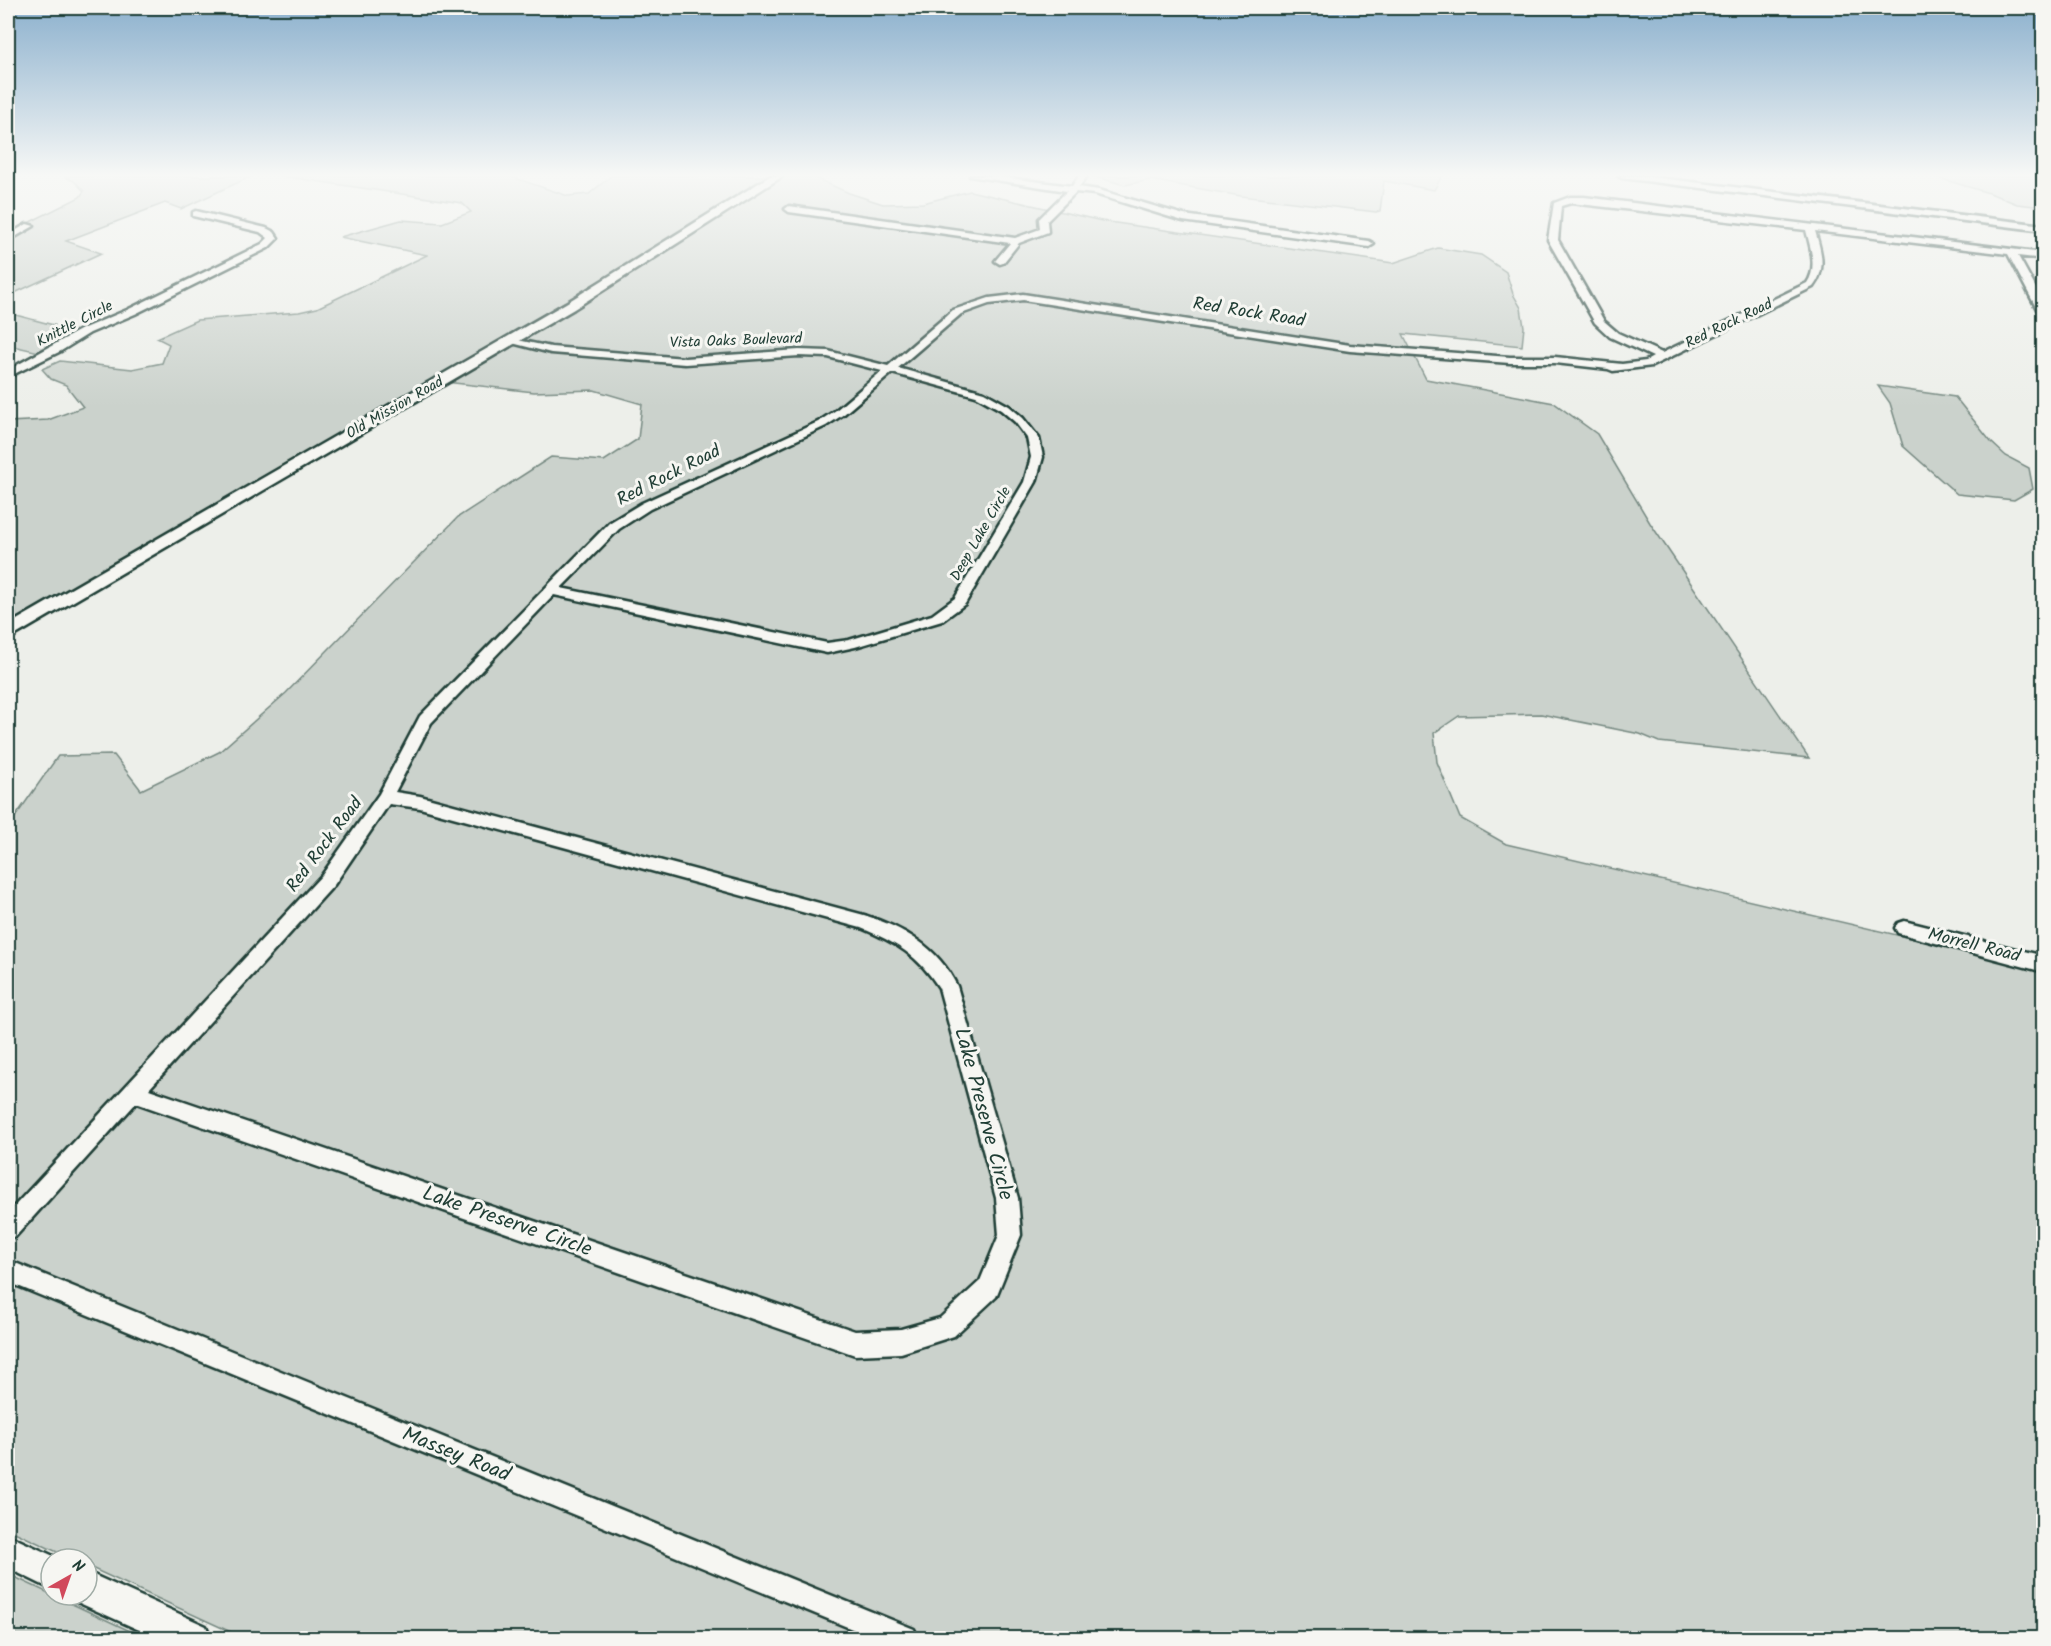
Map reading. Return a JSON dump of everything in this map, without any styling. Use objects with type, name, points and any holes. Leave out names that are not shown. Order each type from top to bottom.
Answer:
[{"type":"street","name":"Knittle Circle","points":[[8,374],[86,331],[131,312],[251,253]]},
{"type":"street","name":"Old Mission Road","points":[[8,632],[512,340],[653,253]]},
{"type":"street","points":[[999,261],[1006,253]]},
{"type":"street","points":[[1560,253],[1600,323],[1614,335],[1661,357]]},
{"type":"street","name":"Red Rock Road","points":[[8,1228],[328,880],[385,797],[425,720],[549,590],[614,526],[646,506],[822,424],[840,412],[957,312],[972,304],[996,298],[1023,297],[1350,348],[1623,367],[1648,364],[1810,285],[1816,279],[1818,271],[1815,253]]},
{"type":"street","points":[[2012,253],[2043,313]]},
{"type":"street","points":[[2018,253],[2043,256]]},
{"type":"street","name":"Vista Oaks Boulevard","points":[[512,340],[551,350],[684,361],[799,353],[828,354],[890,369]]},
{"type":"street","name":"Deep Lake Circle","points":[[549,590],[827,648],[850,644],[937,618],[960,601],[1030,482],[1037,458],[1033,438],[1019,420],[1005,408],[980,394],[890,369]]},
{"type":"street","name":"Lake Preserve Circle","points":[[134,1093],[855,1343],[901,1341],[946,1328],[988,1289],[1010,1235],[1008,1198],[948,986],[932,961],[897,935],[864,922],[420,802],[385,797]]},
{"type":"street","name":"Morrell Road","points":[[1904,928],[2043,964]]},
{"type":"street","name":"Massey Road","points":[[8,1270],[905,1638]]},
{"type":"street","points":[[8,1551],[39,1566]]},
{"type":"street","points":[[99,1594],[194,1638]]},
{"type":"shaded area","points":[[8,253],[101,253],[8,296]]},
{"type":"shaded area","points":[[416,253],[646,253],[433,381],[8,627],[8,422],[48,420],[83,407],[66,385],[51,379],[42,369],[60,361],[132,369],[162,363],[169,344],[157,338],[197,320],[299,312],[317,308],[427,255]]},
{"type":"shaded area","points":[[657,253],[1322,253],[1393,263],[1424,253],[1468,253],[1481,255],[1506,272],[1513,294],[1521,308],[1524,327],[1522,346],[1403,334],[1426,379],[1554,403],[1597,434],[1650,523],[1809,758],[1659,742],[1640,734],[1541,714],[1459,716],[1434,733],[1437,762],[1460,818],[1506,844],[2043,969],[2043,1638],[244,1638],[99,1572],[99,1547],[46,1547],[8,1529],[8,829],[58,756],[114,755],[141,790],[219,752],[286,693],[458,517],[551,457],[604,461],[638,439],[642,404],[594,390],[534,392],[445,382]]},
{"type":"shaded area","points":[[8,313],[80,332],[39,352],[8,345]]},
{"type":"shaded area","points":[[1878,386],[1955,397],[1991,442],[2006,456],[2029,468],[2033,489],[2014,500],[1957,494],[1903,446],[1890,403]]},
{"type":"shaded area","points":[[8,1574],[39,1588],[39,1607],[79,1607],[145,1638],[8,1638]]}]
